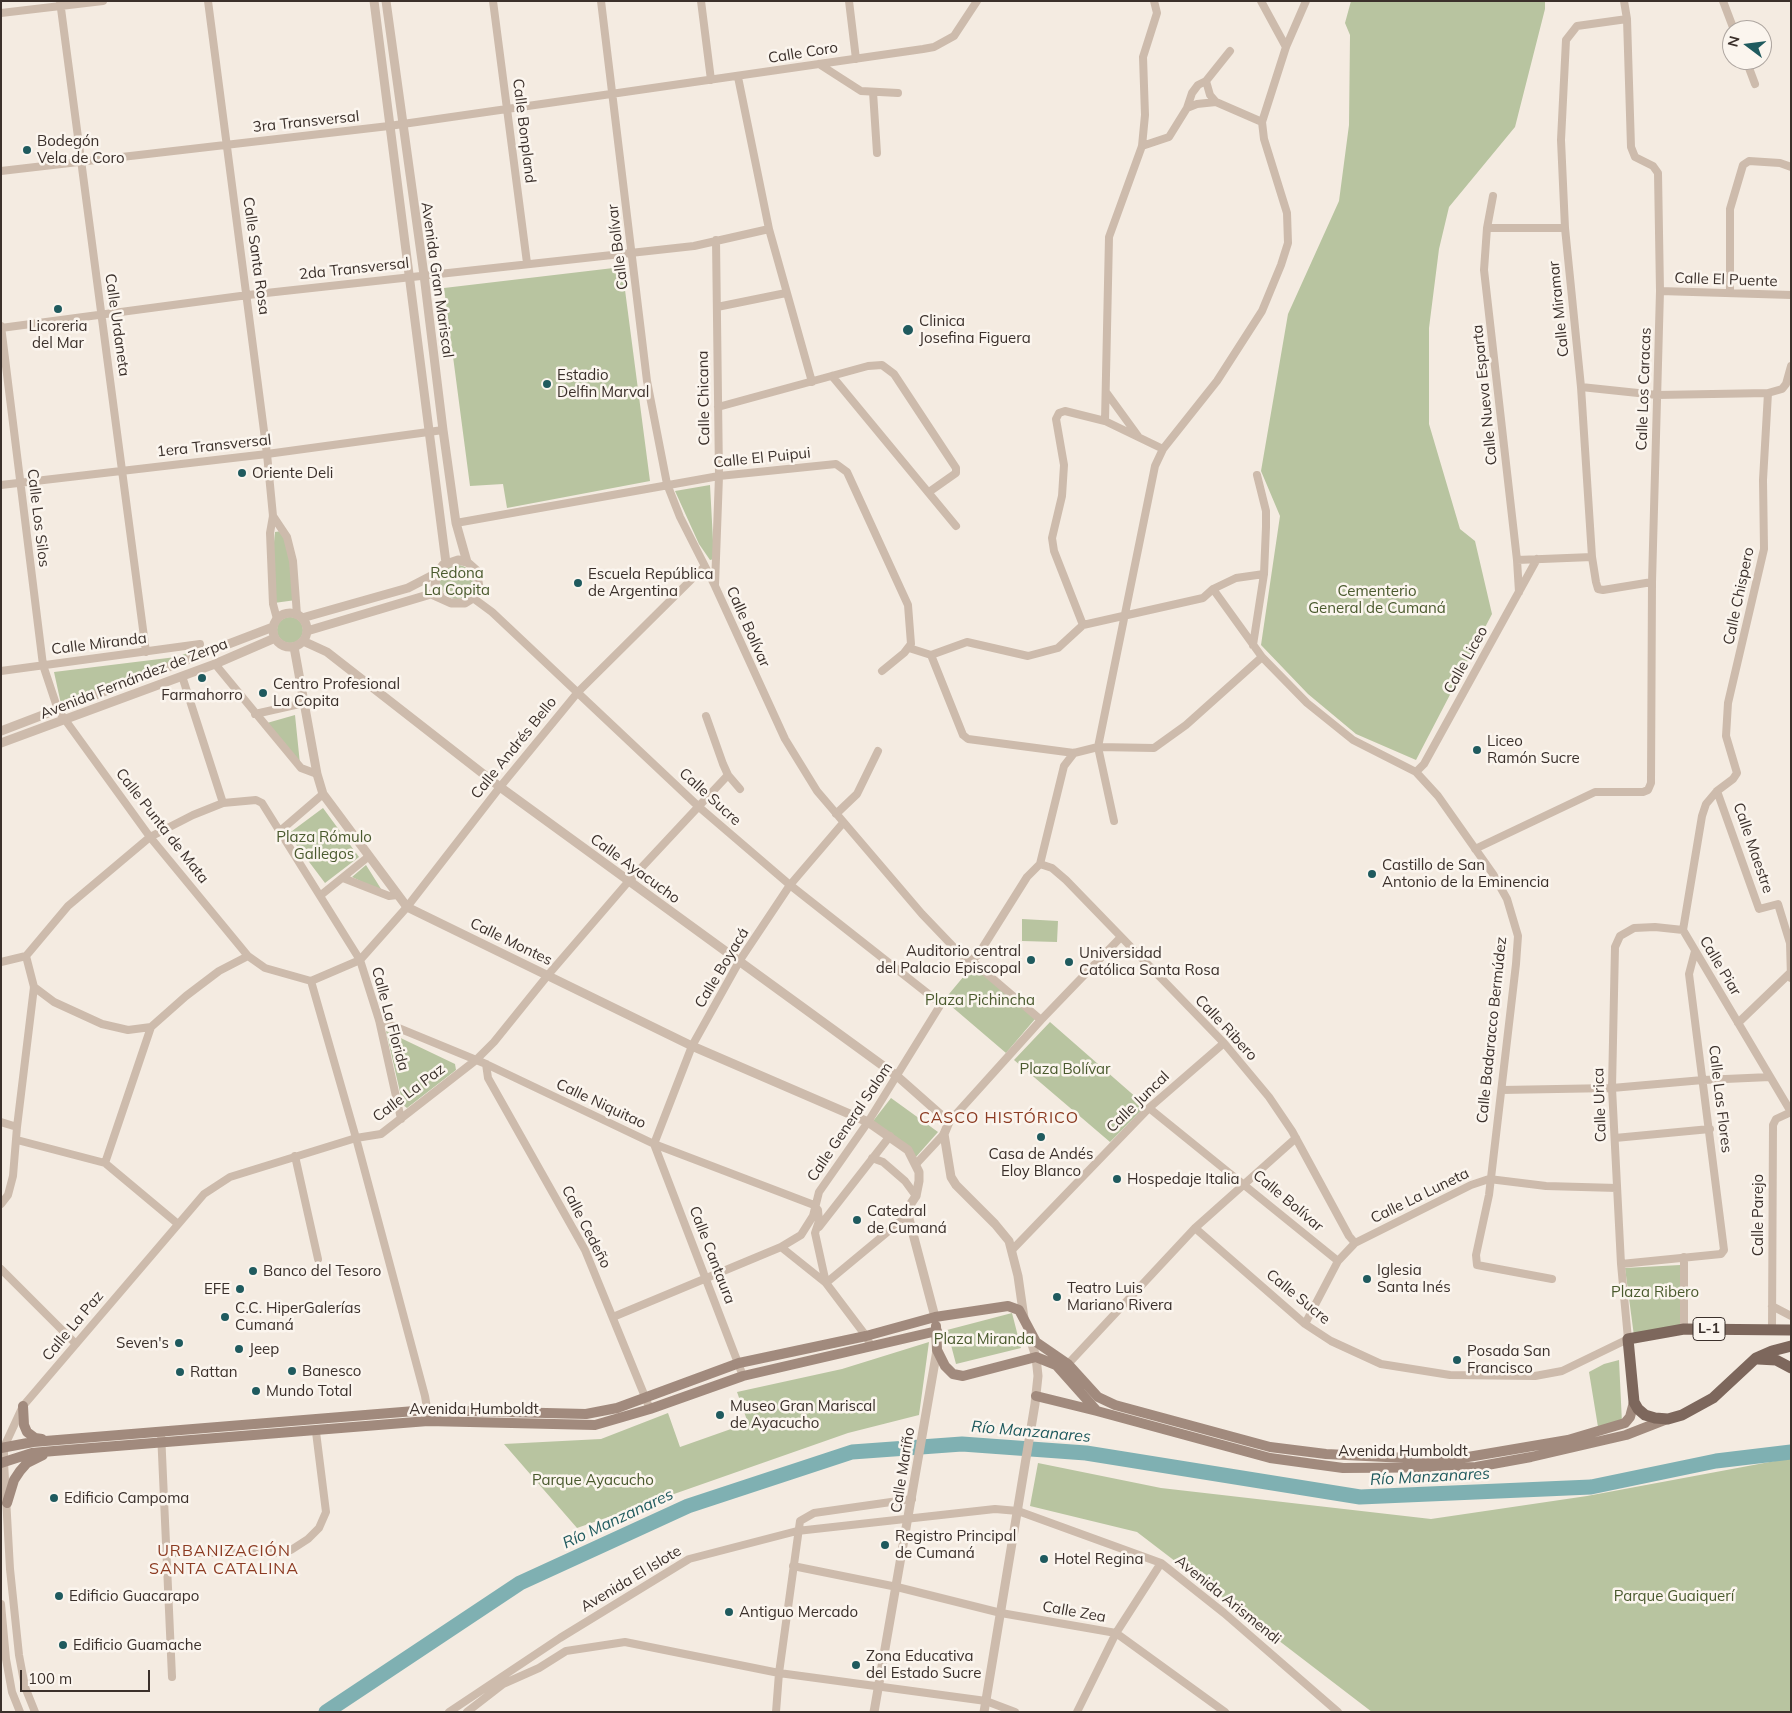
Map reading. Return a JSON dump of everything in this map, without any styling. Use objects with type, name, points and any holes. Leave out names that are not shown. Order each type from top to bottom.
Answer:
[{"type":"main road","name":"Avenida Humboldt","points":[[3,1463],[50,1446],[161,1432],[427,1410],[586,1414],[617,1408],[739,1363],[866,1336],[935,1317],[1015,1307],[1019,1310],[1036,1342],[1068,1364],[1098,1397],[1115,1405],[1270,1447],[1326,1454],[1435,1459],[1515,1450],[1568,1440],[1625,1423],[1630,1417],[1634,1402]]},
{"type":"main road","points":[[935,1317],[937,1350],[945,1366],[953,1374],[963,1376],[1036,1357],[1056,1365],[1097,1412]]},
{"type":"main road","name":"L-1","points":[[1628,1340],[1684,1329],[1791,1330]]},
{"type":"main road","name":"Avenida Humboldt","points":[[2,1447],[161,1443],[316,1432],[428,1421],[595,1425],[650,1409],[743,1376],[937,1331]]},
{"type":"main road","points":[[1628,1340],[1634,1402],[1638,1410],[1645,1415],[1668,1419]]},
{"type":"main road","points":[[1756,1358],[1791,1346]]},
{"type":"main road","name":"Avenida Humboldt","points":[[1035,1400],[1097,1412],[1270,1458],[1343,1468],[1476,1467],[1531,1457],[1626,1435],[1682,1415],[1713,1398],[1756,1358]]},
{"type":"main road","points":[[1756,1358],[1776,1360],[1791,1368]]},
{"type":"main road","points":[[7,1503],[14,1480],[20,1472],[27,1463],[50,1446],[27,1432],[24,1425],[23,1406]]},
{"type":"main road","points":[[525,1413],[526,1424]]},
{"type":"street","points":[[1,13],[60,4],[103,1]]},
{"type":"street","name":"Calle Santa Rosa","points":[[208,1],[248,295],[267,454],[273,516],[270,533],[275,623]]},
{"type":"street","name":"Avenida Gran Mariscal","points":[[374,1],[446,563]]},
{"type":"street","name":"Avenida Gran Mariscal","points":[[386,1],[456,524],[467,562]]},
{"type":"street","name":"Calle Bonpland","points":[[493,1],[528,264]]},
{"type":"street","name":"Calle Bolívar","points":[[601,1],[647,381],[667,484],[680,517],[715,586],[795,760],[816,791],[922,914],[967,961],[971,960],[1041,1020]]},
{"type":"street","points":[[701,1],[711,80]]},
{"type":"street","points":[[849,1],[856,59]]},
{"type":"street","name":"Calle Coro","points":[[612,94],[923,49],[944,42],[954,36],[977,1]]},
{"type":"street","points":[[1105,421],[1109,238],[1142,146],[1145,115],[1143,57],[1157,13],[1154,1]]},
{"type":"street","points":[[1261,1],[1286,48]]},
{"type":"street","points":[[1114,821],[1098,747],[1155,466],[1163,448],[1218,381],[1257,319],[1284,257],[1288,243],[1287,213],[1264,139],[1262,122],[1286,48],[1306,1]]},
{"type":"street","name":"Calle Los Caracas","points":[[1475,849],[1595,792],[1642,792],[1648,790],[1651,783],[1652,582],[1660,291],[1658,172],[1653,166],[1635,157],[1631,147],[1627,19],[1624,1]]},
{"type":"street","points":[[1723,1],[1730,20]]},
{"type":"street","name":"Calle Urdaneta","points":[[60,4],[146,652]]},
{"type":"street","name":"Calle Miramar","points":[[1627,19],[1577,26],[1566,40],[1561,140],[1565,228],[1581,387],[1592,557],[1598,589],[1652,582]]},
{"type":"street","points":[[1142,146],[1169,137],[1187,108],[1192,93],[1198,85],[1206,81],[1230,51]]},
{"type":"street","points":[[818,64],[861,90],[898,93]]},
{"type":"street","points":[[1750,70],[1755,84]]},
{"type":"street","points":[[738,77],[769,229],[812,382]]},
{"type":"street","points":[[1206,81],[1210,95],[1216,102],[1262,122]]},
{"type":"street","points":[[872,92],[877,153]]},
{"type":"street","name":"3ra Transversal","points":[[1,171],[389,126],[612,94]]},
{"type":"street","points":[[1187,108],[1197,104],[1216,102]]},
{"type":"street","points":[[1730,293],[1730,208],[1743,165],[1749,161],[1780,163],[1791,167]]},
{"type":"street","name":"Calle Nueva Esparta","points":[[1493,196],[1487,228],[1484,270],[1519,592]]},
{"type":"street","points":[[1487,228],[1565,228]]},
{"type":"street","name":"2da Transversal","points":[[1,327],[409,276],[694,246],[769,229]]},
{"type":"street","name":"Calle Chicana","points":[[715,586],[719,476],[716,240]]},
{"type":"street","name":"Calle El Puente","points":[[1660,291],[1791,296]]},
{"type":"street","points":[[717,307],[786,293]]},
{"type":"street","name":"Calle Los Silos","points":[[1,327],[43,665],[58,710]]},
{"type":"street","points":[[718,407],[832,376],[882,365],[894,374],[956,468],[956,473],[928,492]]},
{"type":"street","points":[[1581,387],[1657,395],[1768,393],[1782,389],[1786,384],[1791,366]]},
{"type":"street","points":[[832,376],[956,526]]},
{"type":"street","points":[[1106,392],[1139,438]]},
{"type":"street","name":"Calle Chispero","points":[[1737,773],[1726,736],[1728,702],[1764,549],[1763,480],[1768,393]]},
{"type":"street","points":[[1082,625],[1054,551],[1052,538],[1062,496],[1064,465],[1056,419],[1059,413],[1065,411],[1105,421],[1163,448]]},
{"type":"street","name":"1era Transversal","points":[[1,485],[267,454],[443,430]]},
{"type":"street","name":"Calle El Puipui","points":[[456,524],[667,484],[719,476],[836,464],[842,466],[847,472],[908,605],[911,644],[909,648]]},
{"type":"street","points":[[1253,646],[1264,574],[1266,511],[1257,475]]},
{"type":"street","name":"Calle Santa Rosa","points":[[273,516],[283,527],[291,553],[300,616]]},
{"type":"street","points":[[1517,560],[1592,557]]},
{"type":"street","name":"Calle Liceo","points":[[1416,772],[1424,764],[1538,559]]},
{"type":"street","points":[[300,616],[307,631],[303,641],[294,647],[283,646],[275,638],[275,623],[287,614],[300,616],[408,588],[437,573],[446,563],[454,560],[467,562],[478,576],[479,588],[472,598],[465,603],[447,602],[440,596],[435,585],[437,573]]},
{"type":"street","name":"Calle Andrés Bello","points":[[360,960],[407,907],[500,787],[578,692],[704,567]]},
{"type":"street","points":[[882,671],[909,648],[931,655],[967,642],[1028,656],[1058,648],[1082,625],[1125,617],[1203,598],[1213,589],[1236,578],[1264,574]]},
{"type":"street","name":"Calle Badaracco Bermúdez","points":[[1213,589],[1262,657],[1307,703],[1353,740],[1416,772],[1438,796],[1507,899],[1518,936],[1502,1090],[1488,1195],[1476,1255],[1476,1265],[1552,1279]]},
{"type":"street","points":[[307,631],[431,594],[440,596]]},
{"type":"street","name":"Calle Sucre","points":[[472,598],[492,612],[699,807],[790,885],[941,1004]]},
{"type":"street","name":"Avenida Fernández de Zerpa","points":[[1,731],[275,623]]},
{"type":"street","name":"Avenida Fernández de Zerpa","points":[[1,743],[66,721],[215,664],[275,638]]},
{"type":"street","name":"Calle Ayacucho","points":[[303,641],[327,652],[500,787],[897,1076],[949,1122]]},
{"type":"street","name":"Calle Miranda","points":[[1,671],[200,644]]},
{"type":"street","name":"Calle Montes","points":[[294,647],[317,774],[323,794],[407,907],[692,1046],[868,1122],[908,1150],[916,1164]]},
{"type":"street","points":[[931,655],[963,735],[968,739],[1074,753],[1098,747],[1154,748],[1186,725],[1262,657]]},
{"type":"street","points":[[215,664],[301,768],[317,774]]},
{"type":"street","points":[[1,962],[26,956],[68,906],[150,837],[193,815],[224,803],[182,676]]},
{"type":"street","points":[[255,714],[304,703]]},
{"type":"street","name":"Calle Punta de Mata","points":[[58,710],[150,837],[248,956],[265,968],[311,981]]},
{"type":"street","points":[[706,716],[728,776],[740,789]]},
{"type":"street","points":[[836,814],[857,794],[878,751]]},
{"type":"street","points":[[971,960],[978,955],[1027,877],[1040,864],[1064,766],[1074,753]]},
{"type":"street","name":"Calle Piar","points":[[1737,773],[1706,804],[1702,816],[1683,930],[1791,1112]]},
{"type":"street","name":"Calle La Paz","points":[[2,1447],[23,1406],[204,1194],[230,1177],[356,1138],[382,1134],[476,1060],[521,1011],[548,975],[628,882],[728,776]]},
{"type":"street","name":"Calle Maestre","points":[[1717,791],[1759,909],[1778,904],[1790,943],[1790,976]]},
{"type":"street","points":[[280,831],[323,794]]},
{"type":"street","name":"Calle La Florida","points":[[224,803],[249,800],[262,803],[360,960],[379,1020],[401,1119]]},
{"type":"street","name":"Calle Boyacá","points":[[654,1144],[692,1046],[740,960],[790,885],[843,823]]},
{"type":"street","points":[[321,895],[368,857]]},
{"type":"street","name":"Calle Ribero","points":[[1040,864],[1052,868],[1066,880],[1120,938],[1224,1043],[1269,1097],[1296,1138],[1349,1236],[1356,1242]]},
{"type":"street","points":[[342,878],[389,896],[397,895]]},
{"type":"street","name":"Calle Urica","points":[[1628,1340],[1621,1264],[1612,1088],[1615,947],[1620,936],[1634,928],[1655,927],[1683,930]]},
{"type":"street","points":[[935,1317],[908,1215],[910,1205],[916,1196],[919,1172],[916,1164],[944,1134],[949,1122],[1041,1020],[1120,938]]},
{"type":"street","name":"Calle Las Flores","points":[[1684,1257],[1721,1254],[1724,1250],[1704,1080],[1689,974],[1695,952]]},
{"type":"street","points":[[1,1204],[8,1196],[13,1176],[34,987],[26,956]]},
{"type":"street","points":[[105,1163],[151,1027],[212,976],[248,956]]},
{"type":"street","points":[[360,960],[311,981],[356,1138],[427,1410],[428,1421]]},
{"type":"street","points":[[1738,1023],[1790,976]]},
{"type":"street","points":[[34,987],[54,1002],[102,1024],[128,1030],[151,1027]]},
{"type":"street","name":"Calle General Salom","points":[[613,1317],[781,1247],[801,1235],[813,1216],[814,1205],[819,1192],[868,1122],[941,1004]]},
{"type":"street","name":"Calle Niquitao","points":[[379,1020],[486,1064],[654,1144],[814,1205]]},
{"type":"street","name":"Calle Juncal","points":[[1012,1250],[1026,1238],[1149,1108],[1224,1043]]},
{"type":"street","name":"Calle Cedeño","points":[[486,1064],[488,1078],[585,1250],[650,1409]]},
{"type":"street","points":[[1502,1090],[1612,1088],[1704,1080],[1770,1077]]},
{"type":"street","name":"Calle Bolívar","points":[[1149,1108],[1338,1261]]},
{"type":"street","name":"Calle Parejo","points":[[1772,1329],[1773,1125],[1776,1119],[1791,1112]]},
{"type":"street","points":[[1,1122],[17,1127]]},
{"type":"street","points":[[1615,1138],[1710,1129]]},
{"type":"street","points":[[944,1134],[951,1176],[956,1185],[1004,1234],[1012,1250],[1026,1326],[1036,1357],[1038,1376],[1018,1511],[984,1712]]},
{"type":"street","points":[[815,1233],[890,1136]]},
{"type":"street","points":[[1068,1364],[1195,1228],[1296,1138]]},
{"type":"street","points":[[17,1140],[105,1163],[178,1224]]},
{"type":"street","name":"Calle Cantaura","points":[[654,1144],[743,1376]]},
{"type":"street","points":[[295,1156],[318,1258]]},
{"type":"street","points":[[872,1158],[883,1162],[890,1168],[916,1196]]},
{"type":"street","name":"Calle La Luneta","points":[[1356,1242],[1471,1185],[1489,1179],[1561,1186],[1618,1188]]},
{"type":"street","points":[[814,1205],[818,1210],[819,1221],[815,1233],[826,1283]]},
{"type":"street","points":[[826,1283],[908,1215]]},
{"type":"street","name":"Calle Sucre","points":[[1195,1228],[1305,1324],[1331,1341],[1381,1364],[1450,1375],[1535,1376],[1562,1371],[1628,1340]]},
{"type":"street","points":[[1305,1324],[1338,1261],[1356,1242]]},
{"type":"street","points":[[781,1247],[826,1283],[866,1336],[871,1346]]},
{"type":"street","points":[[1621,1264],[1684,1257],[1684,1329]]},
{"type":"street","points":[[1,1269],[76,1344]]},
{"type":"street","points":[[1772,1306],[1791,1316]]},
{"type":"street","name":"Calle Mariño","points":[[874,1712],[910,1517],[937,1350]]},
{"type":"street","points":[[161,1432],[172,1677]]},
{"type":"street","points":[[166,1553],[274,1553],[291,1550],[308,1539],[319,1528],[326,1512],[316,1432]]},
{"type":"street","points":[[2,1447],[20,1663],[25,1686],[35,1712]]},
{"type":"street","points":[[776,1712],[779,1673],[797,1531],[800,1521],[814,1512],[912,1499]]},
{"type":"street","name":"Avenida Arismendi","points":[[910,1517],[995,1509],[1018,1511],[1161,1563],[1224,1613],[1338,1712]]},
{"type":"street","name":"Avenida El Islote","points":[[449,1712],[560,1638],[689,1559],[797,1531],[910,1517]]},
{"type":"street","points":[[1078,1712],[1116,1633],[1161,1563]]},
{"type":"street","name":"Calle Zea","points":[[793,1566],[897,1587],[1001,1613],[1116,1633],[1225,1712]]},
{"type":"street","points":[[1,1604],[6,1659],[12,1692],[20,1712]]},
{"type":"street","points":[[467,1712],[504,1684],[539,1668],[566,1651],[625,1642],[779,1673],[986,1701],[1015,1712]]},
{"type":"green space","name":"Cementerio General de Cumaná","points":[[1351,1],[1545,1],[1545,9],[1515,127],[1449,207],[1439,249],[1429,328],[1429,424],[1460,529],[1475,541],[1492,614],[1416,760],[1356,734],[1308,694],[1261,645],[1280,516],[1261,471],[1288,314],[1339,201],[1349,125],[1350,35],[1345,23]]},
{"type":"green space","name":"Estadio Delfin Marval","points":[[622,267],[650,481],[507,508],[503,484],[470,486],[444,288]]},
{"type":"green space","points":[[710,485],[714,559],[710,560],[699,544],[675,491]]},
{"type":"green space","points":[[282,531],[290,559],[296,600],[274,603],[275,532]]},
{"type":"green space","name":"Redona La Copita","points":[[457,565],[469,570],[474,582],[469,594],[457,599],[445,594],[440,582],[445,570]]},
{"type":"green space","points":[[290,617],[299,621],[303,630],[299,639],[290,643],[281,639],[277,630],[281,621]]},
{"type":"green space","points":[[208,646],[210,653],[61,704],[54,672],[176,657]]},
{"type":"green space","points":[[295,715],[300,764],[267,723]]},
{"type":"green space","name":"Plaza Rómulo Gallegos","points":[[323,808],[359,857],[325,883],[288,834]]},
{"type":"green space","points":[[366,865],[383,892],[352,877]]},
{"type":"green space","points":[[1022,919],[1058,921],[1057,942],[1022,941]]},
{"type":"green space","name":"Plaza Pichincha","points":[[974,964],[1035,1019],[1006,1053],[944,1000]]},
{"type":"green space","name":"Plaza Bolívar","points":[[1050,1022],[1146,1106],[1110,1142],[1014,1060]]},
{"type":"green space","points":[[386,1031],[455,1064],[456,1070],[407,1108],[403,1105]]},
{"type":"green space","points":[[891,1098],[938,1132],[915,1158],[870,1125]]},
{"type":"green space","name":"Plaza Ribero","points":[[1680,1265],[1680,1327],[1634,1336],[1625,1268]]},
{"type":"green space","name":"Plaza Miranda","points":[[1012,1313],[1021,1348],[956,1364],[947,1330]]},
{"type":"green space","name":"Parque Ayacucho","points":[[929,1342],[919,1415],[848,1433],[577,1528],[504,1444],[601,1439],[668,1413],[680,1447],[748,1423],[737,1392],[842,1369]]},
{"type":"green space","points":[[1619,1360],[1622,1423],[1598,1427],[1589,1372],[1604,1364]]},
{"type":"green space","name":"Parque Guaiquerí","points":[[1791,1458],[1791,1712],[1372,1712],[1137,1532],[1030,1506],[1038,1463],[1161,1488],[1431,1519],[1587,1496]]},
{"type":"waterway","name":"Río Manzanares","points":[[326,1712],[520,1583],[688,1506],[852,1452],[962,1444],[1086,1453],[1360,1497],[1591,1487],[1716,1461],[1791,1452]]},
{"type":"place","name":"Bodegón Vela de Coro","points":[[27,150]]},
{"type":"place","name":"Licoreria del Mar","points":[[58,309]]},
{"type":"place","name":"Clinica Josefina Figuera","points":[[908,330]]},
{"type":"place","name":"Estadio Delfin Marval","points":[[547,384]]},
{"type":"place","name":"Oriente Deli","points":[[242,473]]},
{"type":"place","name":"Escuela República de Argentina","points":[[578,583]]},
{"type":"place","name":"Farmahorro","points":[[202,678]]},
{"type":"place","name":"Centro Profesional La Copita","points":[[263,693]]},
{"type":"place","name":"Liceo Ramón Sucre","points":[[1477,750]]},
{"type":"place","name":"Castillo de San Antonio de la Eminencia","points":[[1372,874]]},
{"type":"place","name":"Auditorio central del Palacio Episcopal","points":[[1031,960]]},
{"type":"place","name":"Universidad Católica Santa Rosa","points":[[1069,962]]},
{"type":"place","name":"Casa de Andés Eloy Blanco","points":[[1041,1137]]},
{"type":"place","name":"Hospedaje Italia","points":[[1117,1179]]},
{"type":"place","name":"Catedral de Cumaná","points":[[857,1220]]},
{"type":"place","name":"Banco del Tesoro","points":[[253,1271]]},
{"type":"place","name":"Iglesia Santa Inés","points":[[1367,1279]]},
{"type":"place","name":"EFE","points":[[240,1289]]},
{"type":"place","name":"Teatro Luis Mariano Rivera","points":[[1057,1297]]},
{"type":"place","name":"C.C. HiperGalerías Cumaná","points":[[225,1317]]},
{"type":"place","name":"Seven's","points":[[179,1343]]},
{"type":"place","name":"Jeep","points":[[239,1349]]},
{"type":"place","name":"Posada San Francisco","points":[[1457,1360]]},
{"type":"place","name":"Banesco","points":[[292,1371]]},
{"type":"place","name":"Rattan","points":[[180,1372]]},
{"type":"place","name":"Mundo Total","points":[[256,1391]]},
{"type":"place","name":"Museo Gran Mariscal de Ayacucho","points":[[720,1415]]},
{"type":"place","name":"Edificio Campoma","points":[[54,1498]]},
{"type":"place","name":"Registro Principal de Cumaná","points":[[885,1545]]},
{"type":"place","name":"Hotel Regina","points":[[1044,1559]]},
{"type":"place","name":"Edificio Guacarapo","points":[[59,1596]]},
{"type":"place","name":"Antiguo Mercado","points":[[729,1612]]},
{"type":"place","name":"Edificio Guamache","points":[[63,1645]]},
{"type":"place","name":"Zona Educativa del Estado Sucre","points":[[856,1665]]},
{"type":"district","name":"CASCO HISTÓRICO","points":[[999,1118]]},
{"type":"district","name":"URBANIZACIÓN SANTA CATALINA","points":[[224,1560]]}]
